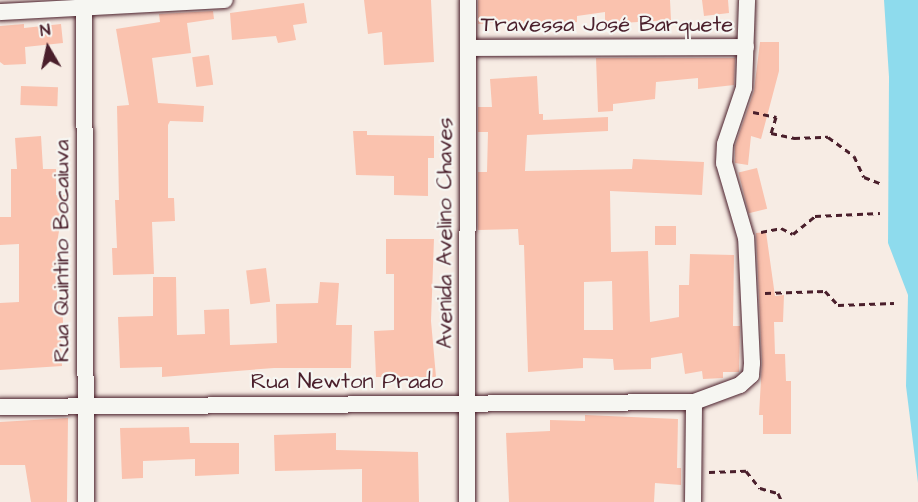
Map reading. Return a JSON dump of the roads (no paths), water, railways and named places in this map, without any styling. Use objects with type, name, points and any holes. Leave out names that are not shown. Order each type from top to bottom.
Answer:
[{"type":"street","points":[[0,12],[83,5],[225,0]]},
{"type":"street","name":"Avenida Avelino Chaves","points":[[467,502],[468,0]]},
{"type":"street","points":[[746,47],[747,0]]},
{"type":"street","name":"Rua Quintino Bocaiuva","points":[[83,5],[86,502]]},
{"type":"street","name":"Travessa José Barquete","points":[[468,48],[746,47]]},
{"type":"street","name":"Rua Newton Prado","points":[[0,407],[694,402],[740,385],[751,375],[745,235],[724,163],[725,144],[739,109],[746,47]]},
{"type":"street","points":[[693,502],[694,402]]},
{"type":"water","points":[[884,0],[918,0],[918,483],[906,386],[908,295],[888,243],[889,77]]}]
